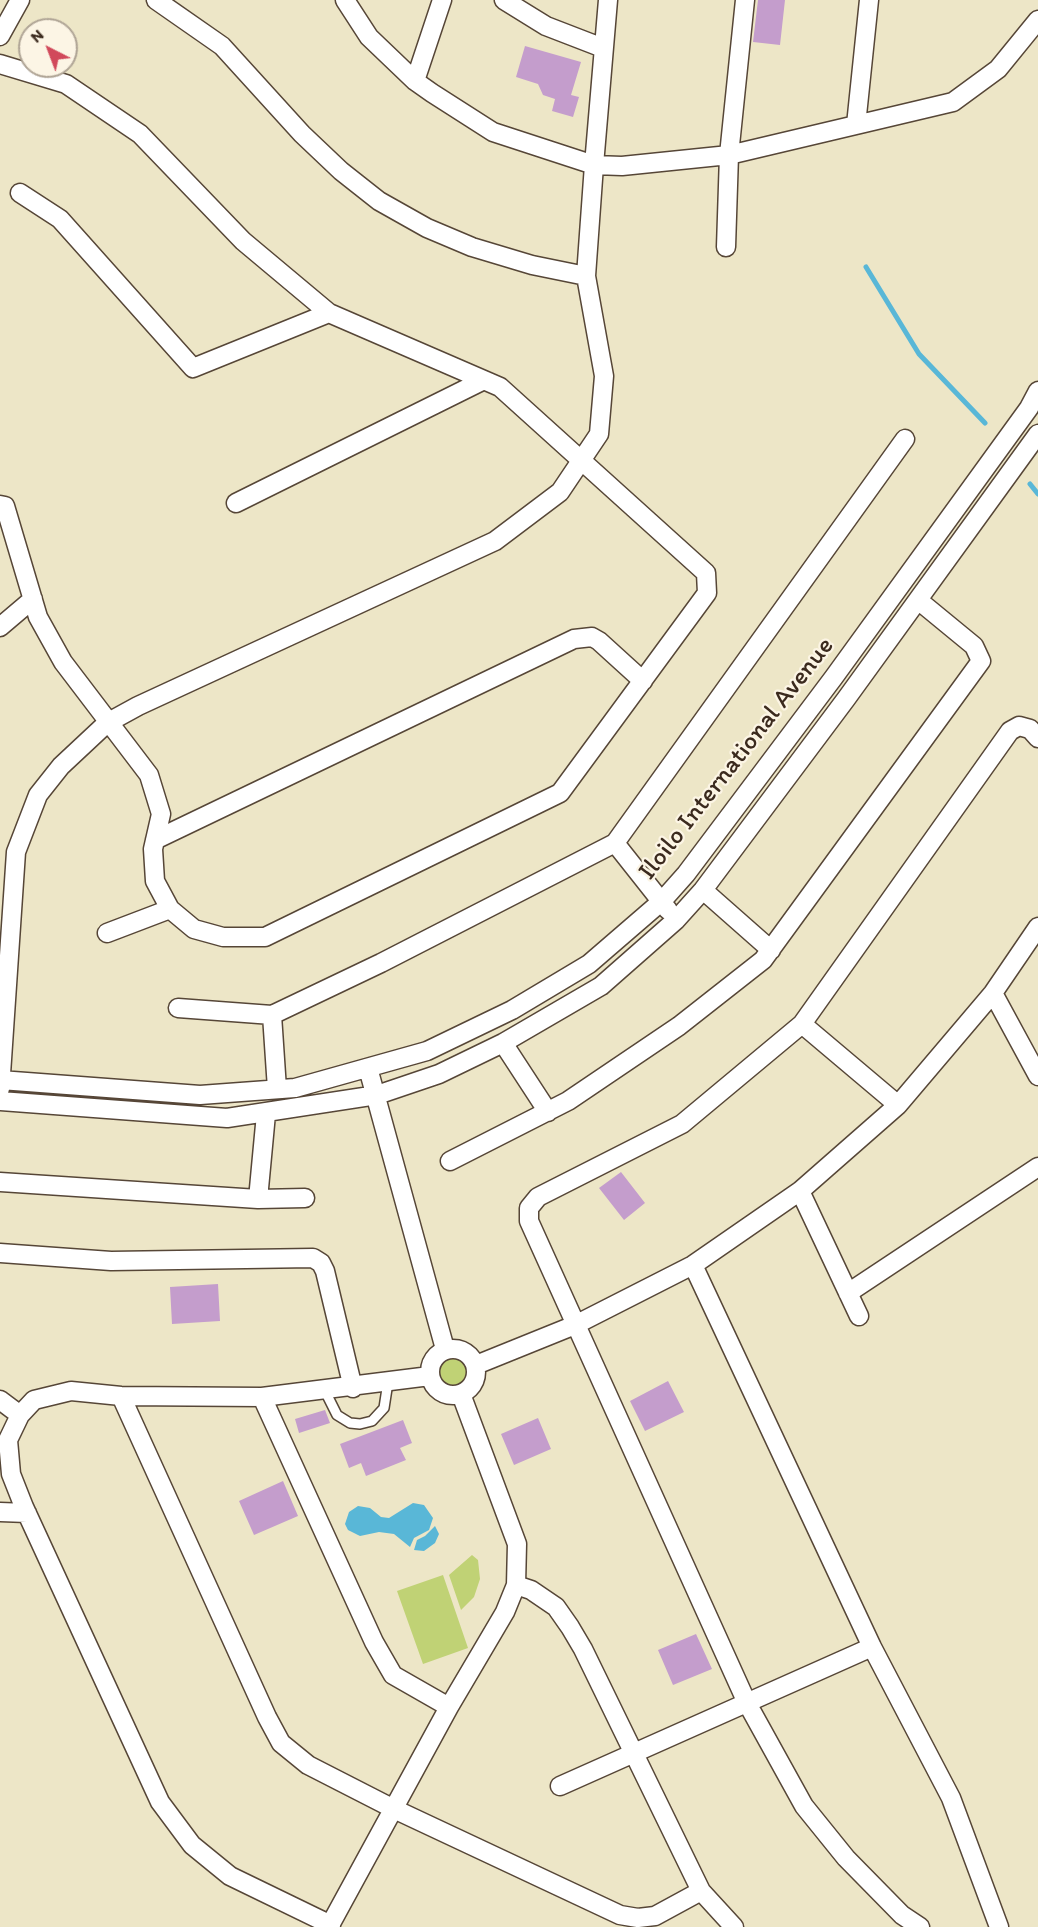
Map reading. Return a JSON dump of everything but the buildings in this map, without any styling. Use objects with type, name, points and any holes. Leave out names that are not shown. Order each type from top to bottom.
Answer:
[{"type":"street","points":[[0,36],[20,0]]},
{"type":"street","points":[[156,0],[222,46],[302,134],[340,171],[379,201],[427,228],[472,247],[532,265],[586,276]]},
{"type":"street","points":[[345,0],[369,37],[414,81],[493,132],[594,165],[622,166],[729,155],[953,102],[998,69],[1038,20]]},
{"type":"street","points":[[414,81],[442,0]]},
{"type":"street","points":[[504,0],[546,26],[603,48]]},
{"type":"street","points":[[0,1083],[16,852],[38,795],[61,766],[107,723],[275,641],[495,541],[560,492],[599,434],[604,376],[586,276],[608,0]]},
{"type":"street","points":[[726,247],[729,155],[745,0]]},
{"type":"street","points":[[856,125],[868,0]]},
{"type":"street","points":[[0,64],[66,84],[140,134],[243,242],[329,313],[500,387],[706,573],[708,593],[560,793],[265,937],[224,937],[194,929],[170,909],[155,881],[154,840],[161,814],[149,775],[107,723],[63,662],[38,617],[2,503]]},
{"type":"street","points":[[20,193],[60,219],[194,368],[329,313]]},
{"type":"street","points":[[236,503],[482,381]]},
{"type":"street","name":"Iloilo International Avenue","points":[[0,1083],[200,1095],[295,1088],[427,1051],[512,1010],[589,964],[662,901],[744,799],[1023,416],[1038,391]]},
{"type":"street","points":[[1023,416],[1038,428]]},
{"type":"street","name":"Iloilo International Avenue","points":[[0,1101],[227,1118],[266,1114],[377,1095],[439,1074],[503,1043],[601,986],[676,921],[703,890],[1038,434]]},
{"type":"street","points":[[178,1008],[272,1015],[381,963],[615,843],[905,439]]},
{"type":"street","points":[[0,627],[33,600]]},
{"type":"street","points":[[450,1161],[548,1112],[679,1026],[764,960],[981,661],[974,646],[918,600]]},
{"type":"street","points":[[154,840],[574,639],[592,637],[599,641],[644,681]]},
{"type":"street","points":[[920,1927],[902,1915],[846,1858],[804,1806],[747,1703],[529,1221],[529,1208],[538,1197],[682,1124],[802,1024],[1010,731],[1019,726],[1030,729],[1038,738]]},
{"type":"street","points":[[615,843],[676,921]]},
{"type":"street","points":[[703,890],[771,950]]},
{"type":"street","points":[[107,933],[170,909]]},
{"type":"street","points":[[476,1365],[575,1325],[693,1265],[800,1191],[897,1106],[993,993],[1038,927]]},
{"type":"street","points":[[993,993],[1038,1076]]},
{"type":"street","points":[[272,1015],[276,1089]]},
{"type":"street","points":[[802,1024],[897,1106]]},
{"type":"street","points":[[503,1043],[548,1112]]},
{"type":"street","points":[[368,1068],[445,1349]]},
{"type":"street","points":[[258,1199],[266,1114]]},
{"type":"street","points":[[848,1293],[1038,1167]]},
{"type":"street","points":[[0,1182],[258,1199],[305,1198]]},
{"type":"street","points":[[800,1191],[859,1316]]},
{"type":"street","points":[[0,1253],[111,1261],[313,1258],[321,1263],[325,1271],[353,1388]]},
{"type":"street","points":[[693,1265],[872,1647],[951,1798],[999,1927]]},
{"type":"street","points":[[458,1348],[470,1354],[476,1365],[477,1377],[471,1388],[460,1394],[447,1395],[436,1388],[430,1376],[430,1365],[436,1355],[445,1349],[458,1348]]},
{"type":"street","points":[[430,1376],[353,1388],[262,1397],[121,1396],[71,1391],[34,1400],[20,1415],[8,1440],[11,1474],[27,1513],[160,1802],[192,1845],[230,1876],[330,1926],[449,1707],[505,1612],[516,1586],[517,1544],[460,1394]]},
{"type":"street","points":[[121,1396],[262,1707],[281,1743],[308,1766],[620,1915],[638,1918],[655,1916],[701,1891]]},
{"type":"street","points":[[262,1397],[374,1642],[393,1675],[449,1707]]},
{"type":"street","points":[[0,1400],[20,1415]]},
{"type":"street","points":[[0,1512],[27,1513]]},
{"type":"street","points":[[516,1586],[531,1590],[556,1607],[583,1649],[701,1891],[734,1927]]},
{"type":"street","points":[[560,1786],[872,1647]]},
{"type":"lane","points":[[325,1391],[337,1415],[350,1424],[360,1424],[372,1421],[384,1408],[388,1382]]},
{"type":"green space","points":[[453,1355],[464,1360],[469,1371],[464,1382],[453,1387],[442,1382],[437,1371],[442,1360]]},
{"type":"green space","points":[[472,1555],[478,1560],[480,1579],[474,1597],[461,1610],[449,1575]]},
{"type":"green space","points":[[443,1575],[468,1648],[423,1664],[397,1591]]},
{"type":"water","points":[[413,1503],[424,1505],[433,1518],[429,1530],[414,1538],[410,1547],[394,1534],[379,1532],[360,1536],[348,1530],[345,1524],[349,1512],[358,1506],[370,1508],[381,1517],[389,1518]]},
{"type":"water","points":[[435,1526],[439,1534],[435,1543],[424,1551],[414,1550],[417,1540]]},
{"type":"waterway","points":[[866,267],[919,354],[985,423]]},
{"type":"waterway","points":[[1030,484],[1038,494]]}]
